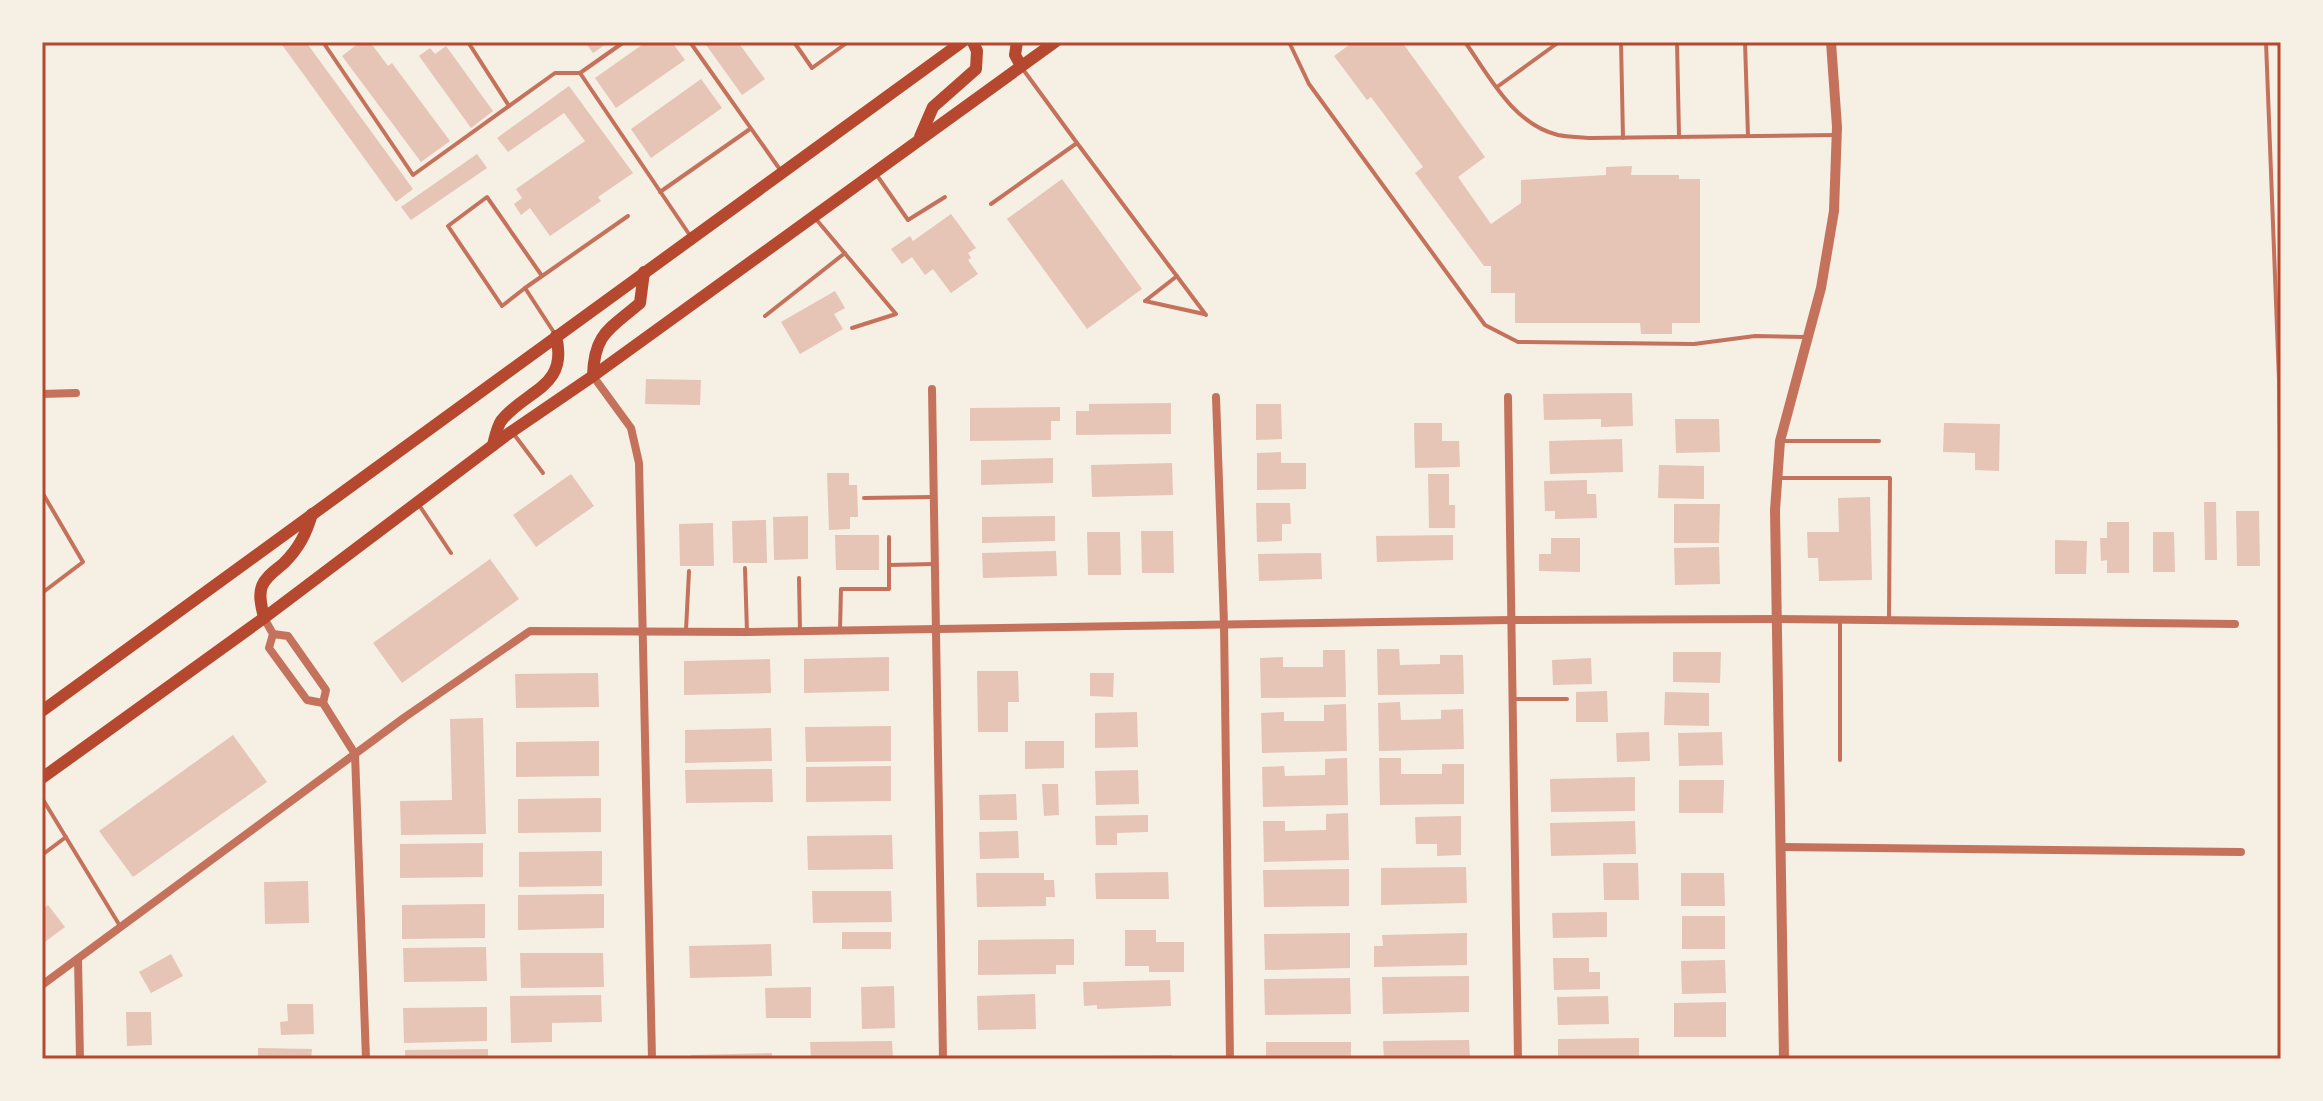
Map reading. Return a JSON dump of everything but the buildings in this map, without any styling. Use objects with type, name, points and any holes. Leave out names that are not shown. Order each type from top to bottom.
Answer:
[{"type":"main road","points":[[42,711],[962,42]]},
{"type":"main road","points":[[919,140],[933,107],[976,69],[977,51],[973,42]]},
{"type":"main road","points":[[1017,42],[1015,55],[1021,66]]},
{"type":"main road","points":[[42,778],[264,618],[511,431],[593,376],[1055,42]]},
{"type":"main road","points":[[593,376],[593,352],[598,341],[640,303],[644,272]]},
{"type":"main road","points":[[493,445],[500,422],[537,391],[557,369],[560,354],[556,336]]},
{"type":"main road","points":[[264,618],[260,598],[262,587],[296,550],[306,535],[312,514]]},
{"type":"street","points":[[1784,1059],[1775,510],[1780,441],[1821,288],[1834,211],[1837,135],[1831,42]]},
{"type":"street","points":[[593,376],[631,428],[639,463],[652,1059]]},
{"type":"street","points":[[932,389],[943,1059]]},
{"type":"street","points":[[42,394],[76,393]]},
{"type":"street","points":[[1216,397],[1224,624],[1230,1059]]},
{"type":"street","points":[[1508,397],[1518,1059]]},
{"type":"street","points":[[264,618],[273,634],[269,648],[307,700],[323,703]]},
{"type":"street","points":[[42,985],[355,754],[530,631],[747,632],[1511,620],[1840,619],[2235,624]]},
{"type":"street","points":[[273,634],[288,636],[326,690],[323,703],[355,754],[366,1059]]},
{"type":"street","points":[[1781,847],[2241,852]]},
{"type":"street","points":[[78,959],[80,1059]]},
{"type":"lane","points":[[323,42],[413,175],[555,73],[580,73],[624,42]]},
{"type":"lane","points":[[468,42],[509,106]]},
{"type":"lane","points":[[690,42],[782,173]]},
{"type":"lane","points":[[794,42],[812,68],[848,42]]},
{"type":"lane","points":[[1289,42],[1309,84],[1485,325],[1518,342],[1694,344],[1755,336],[1808,338]]},
{"type":"lane","points":[[1497,87],[1559,42]]},
{"type":"lane","points":[[1621,42],[1623,138]]},
{"type":"lane","points":[[1677,42],[1679,137]]},
{"type":"lane","points":[[1745,42],[1748,136]]},
{"type":"lane","points":[[2266,42],[2281,519]]},
{"type":"lane","points":[[2279,42],[2281,54]]},
{"type":"lane","points":[[1467,43],[1510,105],[1531,124],[1558,135],[1623,138],[1837,135]]},
{"type":"lane","points":[[1021,66],[1206,315],[1145,301],[1177,276]]},
{"type":"lane","points":[[580,73],[691,238]]},
{"type":"lane","points":[[660,192],[751,128]]},
{"type":"lane","points":[[991,204],[1077,143]]},
{"type":"lane","points":[[875,172],[908,220],[945,197]]},
{"type":"lane","points":[[542,276],[487,197],[448,226],[502,306],[628,216]]},
{"type":"lane","points":[[814,216],[896,314],[852,328]]},
{"type":"lane","points":[[765,316],[845,253]]},
{"type":"lane","points":[[525,288],[556,336]]},
{"type":"lane","points":[[511,431],[543,473]]},
{"type":"lane","points":[[1780,441],[1879,441]]},
{"type":"lane","points":[[1778,478],[1890,478],[1889,620]]},
{"type":"lane","points":[[42,492],[83,562],[42,593]]},
{"type":"lane","points":[[864,498],[933,497]]},
{"type":"lane","points":[[417,502],[451,553]]},
{"type":"lane","points":[[840,630],[841,589],[889,589],[889,537]]},
{"type":"lane","points":[[889,565],[934,564]]},
{"type":"lane","points":[[745,568],[747,632]]},
{"type":"lane","points":[[686,630],[689,571]]},
{"type":"lane","points":[[799,578],[800,631]]},
{"type":"lane","points":[[1840,619],[1840,760]]},
{"type":"lane","points":[[1512,699],[1567,699]]},
{"type":"lane","points":[[42,798],[121,928]]},
{"type":"lane","points":[[42,855],[66,837]]}]
